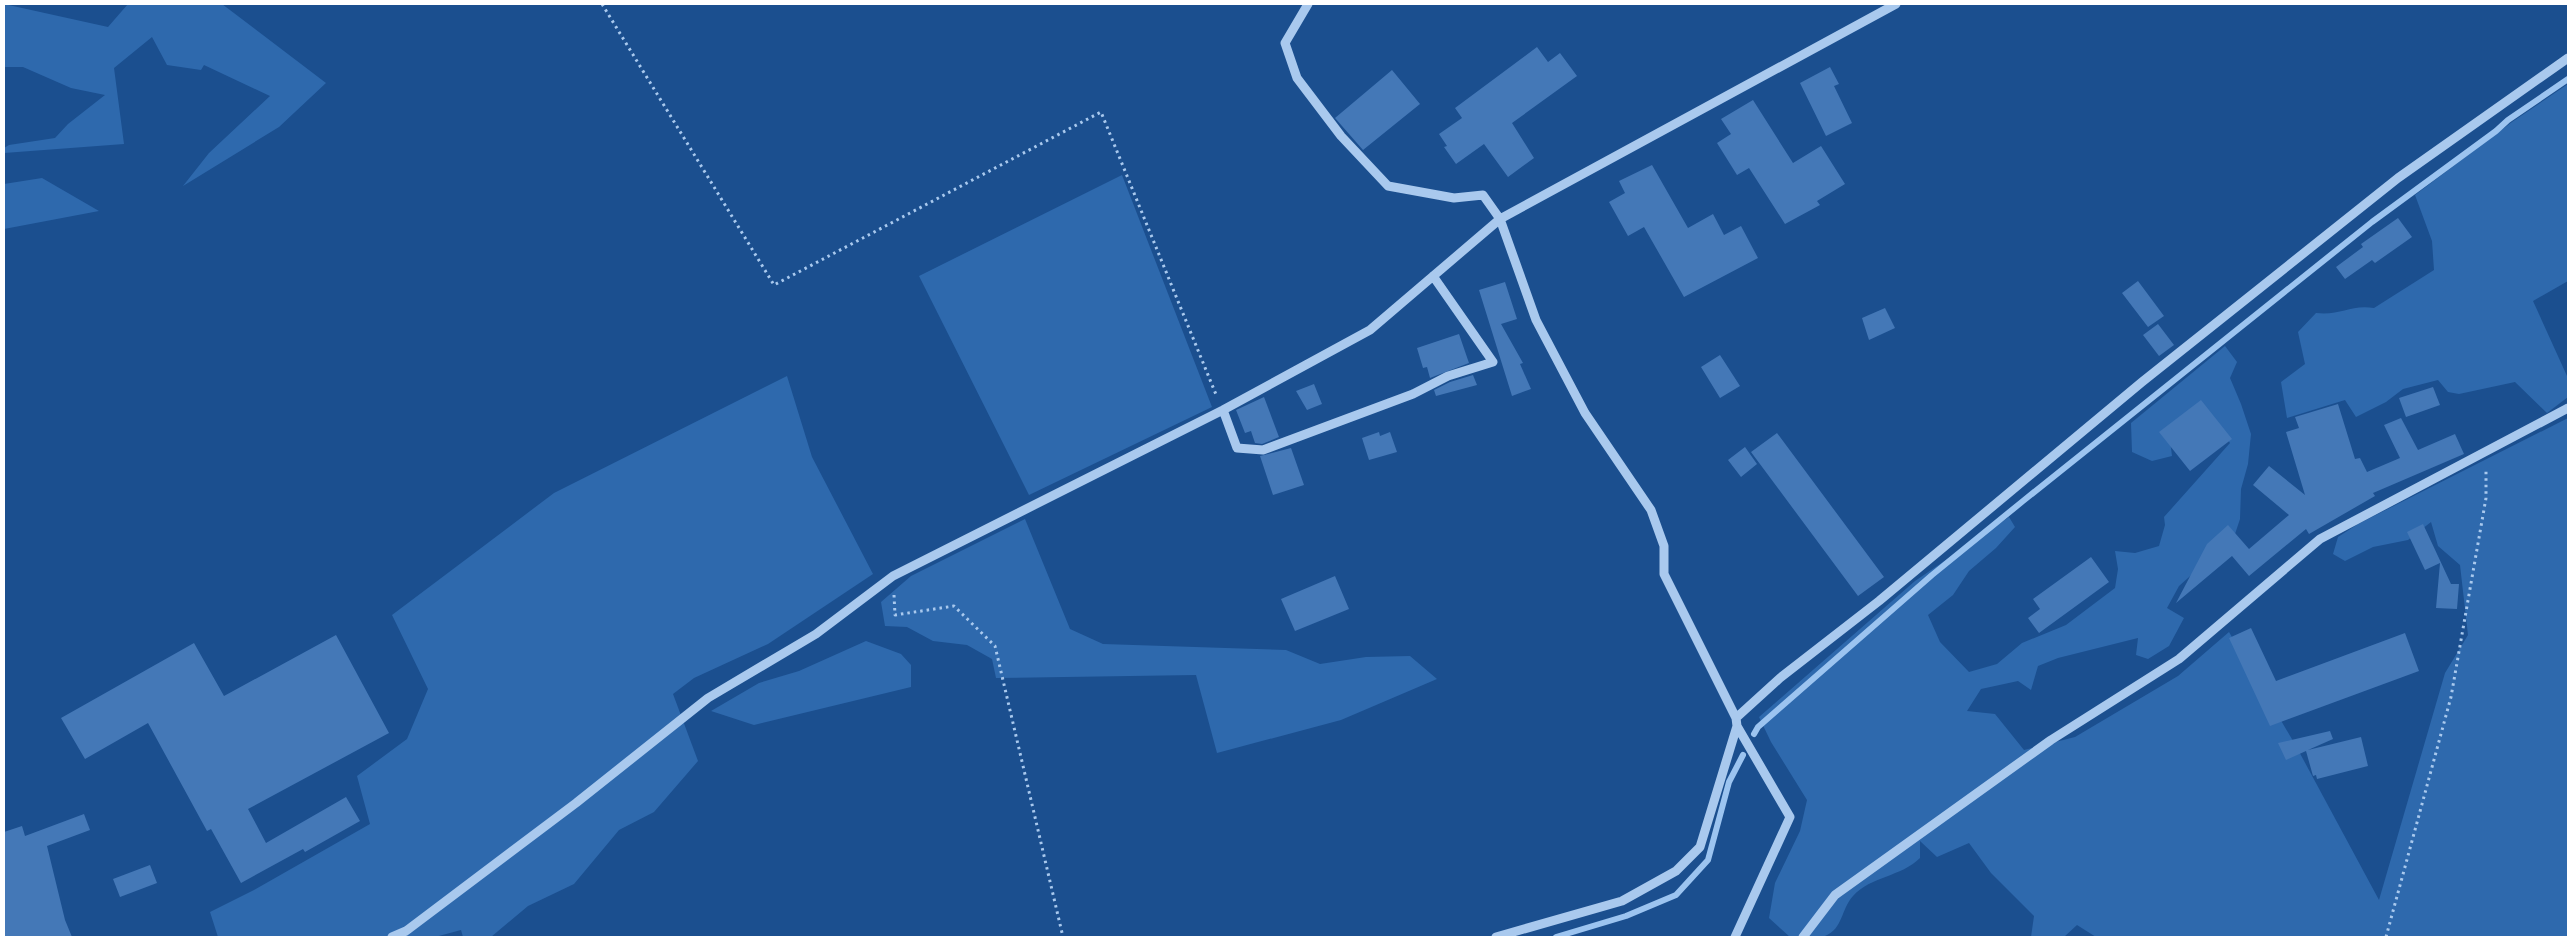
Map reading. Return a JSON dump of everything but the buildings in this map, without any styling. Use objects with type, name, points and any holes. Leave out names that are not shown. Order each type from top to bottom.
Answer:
[{"type":"street","points":[[1308,4],[1285,43],[1297,78],[1341,136],[1388,186],[1454,198],[1483,195],[1500,218],[1541,328],[1585,413],[1651,510],[1664,546],[1664,574],[1736,722],[1790,817],[1735,937]]},
{"type":"street","points":[[392,937],[406,931],[576,803],[708,698],[816,634],[893,576],[1223,410],[1370,330],[1500,218],[1896,4]]},
{"type":"street","points":[[1496,937],[1622,901],[1676,870],[1700,848],[1736,722],[1780,678],[1879,601],[2142,382],[2398,178],[2568,58]]},
{"type":"street","points":[[1223,410],[1238,448],[1264,450],[1413,394],[1448,376],[1493,362],[1433,276]]},
{"type":"street","points":[[1803,937],[1835,895],[2051,740],[2179,659],[2320,538],[2568,408]]},
{"type":"path","points":[[602,4],[774,285],[1100,112],[1223,410]]},
{"type":"path","points":[[2386,937],[2450,697],[2486,498],[2486,452]]},
{"type":"path","points":[[893,576],[895,615],[954,606],[995,646],[1063,937]]},
{"type":"shaded area","points":[[4,4],[108,27],[128,4],[222,4],[326,83],[279,127],[183,186],[209,153],[270,96],[204,65],[201,70],[167,65],[152,37],[114,68],[124,144],[4,153],[4,148],[9,145],[55,138],[68,124],[105,95],[71,88],[23,67],[4,67]]},
{"type":"shaded area","points":[[2568,84],[2568,281],[2533,301],[2567,376],[2568,397],[2547,413],[2515,382],[2459,394],[2448,392],[2438,380],[2403,389],[2386,402],[2356,417],[2345,400],[2287,418],[2281,382],[2305,364],[2298,332],[2316,313],[2332,313],[2366,307],[2374,308],[2434,270],[2432,241],[2415,195],[2512,122]]},
{"type":"shaded area","points":[[1122,175],[1212,407],[1029,495],[919,276]]},
{"type":"shaded area","points":[[42,178],[99,211],[4,229],[4,184]]},
{"type":"shaded area","points":[[2225,346],[2237,362],[2230,378],[2251,434],[2248,464],[2241,489],[2240,519],[2234,537],[2179,586],[2167,608],[2184,618],[2169,646],[2148,659],[2136,655],[2138,638],[2058,658],[2038,666],[2031,690],[2018,681],[1981,689],[1967,711],[1995,714],[2024,750],[2075,737],[2178,676],[2229,632],[2296,746],[2379,900],[2445,673],[2468,635],[2460,565],[2438,546],[2431,522],[2408,540],[2373,547],[2345,561],[2333,554],[2338,537],[2358,524],[2568,418],[2568,937],[2096,937],[2077,925],[2064,937],[2031,937],[2034,916],[1991,873],[1969,843],[1937,857],[1920,841],[1920,858],[1904,869],[1860,889],[1849,901],[1839,924],[1831,933],[1816,938],[1790,937],[1769,918],[1775,883],[1800,831],[1807,800],[1771,742],[1759,717],[1915,581],[2009,517],[2015,527],[1996,548],[1969,571],[1953,595],[1928,615],[1940,642],[1969,672],[1997,664],[2022,643],[2066,625],[2115,588],[2118,569],[2115,551],[2135,553],[2159,546],[2165,525],[2164,517],[2230,443],[2202,407],[2170,440],[2172,456],[2152,461],[2132,452],[2131,423]]},
{"type":"shaded area","points":[[787,376],[812,457],[873,574],[768,644],[694,678],[673,694],[698,761],[654,812],[619,830],[574,884],[528,906],[491,937],[463,937],[461,930],[435,937],[218,937],[210,912],[254,890],[370,824],[357,776],[407,739],[428,689],[392,615],[554,493]]},
{"type":"shaded area","points":[[1025,519],[1070,629],[1103,644],[1286,650],[1320,664],[1366,657],[1410,656],[1437,679],[1341,720],[1217,753],[1196,675],[996,678],[992,659],[967,645],[933,641],[907,627],[885,626],[881,602],[911,576]]},
{"type":"shaded area","points":[[866,641],[901,654],[911,665],[911,687],[754,725],[711,711],[759,683],[799,671]]},
{"type":"waterway","points":[[1754,734],[1758,727],[1932,575],[2023,501],[2372,222],[2496,131],[2508,120],[2568,79]]},
{"type":"waterway","points":[[1556,937],[1626,916],[1676,895],[1708,860],[1729,782],[1743,755]]}]
